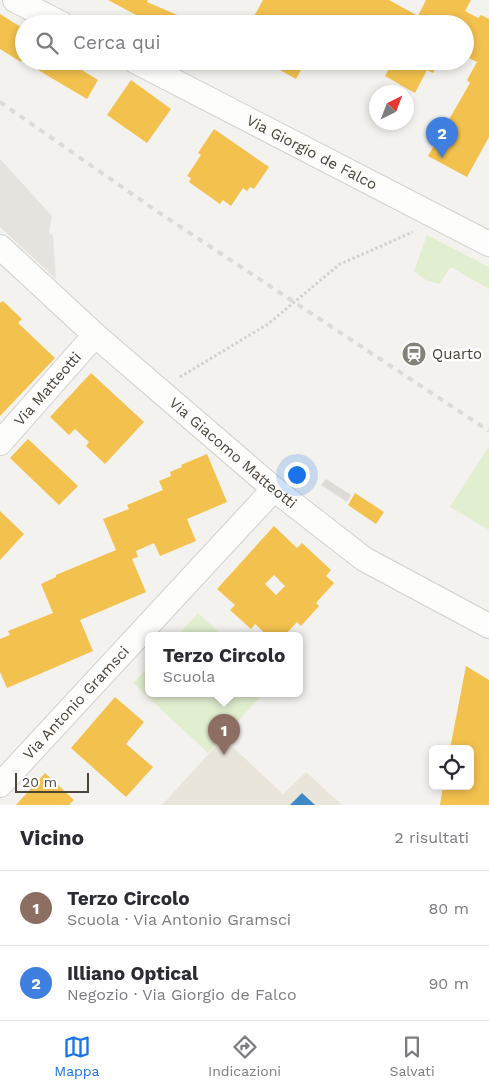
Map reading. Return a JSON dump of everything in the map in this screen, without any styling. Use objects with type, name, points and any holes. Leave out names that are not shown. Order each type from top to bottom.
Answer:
[{"type":"street","points":[[15,0],[44,15]]},
{"type":"street","name":"Via Giorgio de Falco","points":[[152,70],[489,244]]},
{"type":"street","name":"Via Giacomo Matteotti","points":[[0,247],[96,335],[274,488],[364,559],[489,626]]},
{"type":"street","name":"Via Matteotti","points":[[0,443],[96,335]]},
{"type":"street","name":"Via Antonio Gramsci","points":[[0,785],[274,488]]},
{"type":"path","points":[[160,389],[268,324],[340,264],[420,229]]},
{"type":"shaded area","points":[[0,159],[52,216],[49,232],[53,236],[56,279],[0,227]]},
{"type":"shaded area","points":[[223,738],[283,794],[306,772],[342,805],[162,805]]},
{"type":"green space","points":[[427,235],[489,267],[489,289],[451,267],[439,284],[426,280],[414,271]]},
{"type":"green space","points":[[489,446],[489,530],[450,507]]},
{"type":"green space","points":[[198,613],[219,632],[181,632]]},
{"type":"green space","points":[[145,670],[145,694],[133,683]]},
{"type":"green space","points":[[148,697],[260,697],[208,753]]},
{"type":"building: Abitazioni","points":[[108,0],[148,0],[147,2],[177,15],[136,15]]},
{"type":"building: Abitazioni","points":[[263,0],[389,0],[416,15],[255,15]]},
{"type":"building: Abitazioni","points":[[426,0],[471,0],[465,11],[472,15],[418,15]]},
{"type":"building: Abitazioni","points":[[0,14],[15,23],[15,58],[0,49]]},
{"type":"building: Abitazioni","points":[[481,15],[489,19],[489,137],[467,177],[428,156],[470,83],[467,80],[477,62],[474,60],[474,16],[478,18]]},
{"type":"building: Abitazioni","points":[[38,70],[82,70],[98,80],[87,99]]},
{"type":"building: Abitazioni","points":[[280,70],[301,70],[296,79]]},
{"type":"building: Abitazioni","points":[[388,70],[427,70],[415,93],[414,85],[401,85],[385,76]]},
{"type":"building: Abitazioni","points":[[131,80],[171,109],[147,143],[107,115]]},
{"type":"building: Abitazioni","points":[[214,129],[269,167],[254,189],[250,187],[247,191],[243,188],[231,206],[223,200],[220,204],[189,182],[191,178],[187,176],[201,155],[198,153]]},
{"type":"building: Abitazioni","points":[[3,301],[22,319],[18,323],[55,358],[0,416],[0,303]]},
{"type":"building: Abitazioni","points":[[91,373],[144,422],[105,464],[86,446],[89,442],[75,429],[69,435],[50,417]]},
{"type":"building: Abitazioni","points":[[28,439],[78,486],[59,505],[10,458]]},
{"type":"building: Abitazioni","points":[[207,454],[227,502],[187,519],[196,541],[160,556],[154,543],[136,551],[138,557],[132,559],[146,592],[80,620],[93,651],[7,688],[0,672],[0,639],[10,635],[8,631],[53,613],[41,584],[56,577],[56,575],[116,550],[103,519],[129,509],[127,505],[163,490],[159,481],[171,476],[170,472]]},
{"type":"building: Abitazioni","points":[[355,493],[384,512],[376,524],[348,505]]},
{"type":"building: Abitazioni","points":[[0,511],[24,534],[0,560]]},
{"type":"building: Abitazioni","points":[[274,526],[297,548],[302,543],[331,570],[326,576],[334,583],[316,603],[319,606],[301,626],[297,622],[288,632],[264,632],[255,624],[251,629],[230,610],[235,605],[217,589]],"holes":[[[274,575],[285,586],[276,595],[265,584]]]},
{"type":"building: Abitazioni","points":[[466,666],[489,680],[489,805],[440,805],[442,790],[474,790],[474,745],[451,745]]},
{"type":"building: Abitazioni","points":[[115,697],[144,722],[126,744],[153,767],[126,797],[71,748]]},
{"type":"building: Abitazioni","points":[[45,773],[74,800],[69,805],[16,805]]},
{"type":"building: Scuole","points":[[302,793],[315,805],[290,805]]},
{"type":"building: Altro","points":[[326,479],[351,495],[347,502],[321,485]]},
{"type":"railway","points":[[0,102],[155,210],[489,431]]},
{"type":"place","name":"Illiano Optical","points":[[442,158]]},
{"type":"place","name":"Quarto","points":[[414,354]]},
{"type":"place","name":"Terzo Circolo","points":[[224,755]]}]
